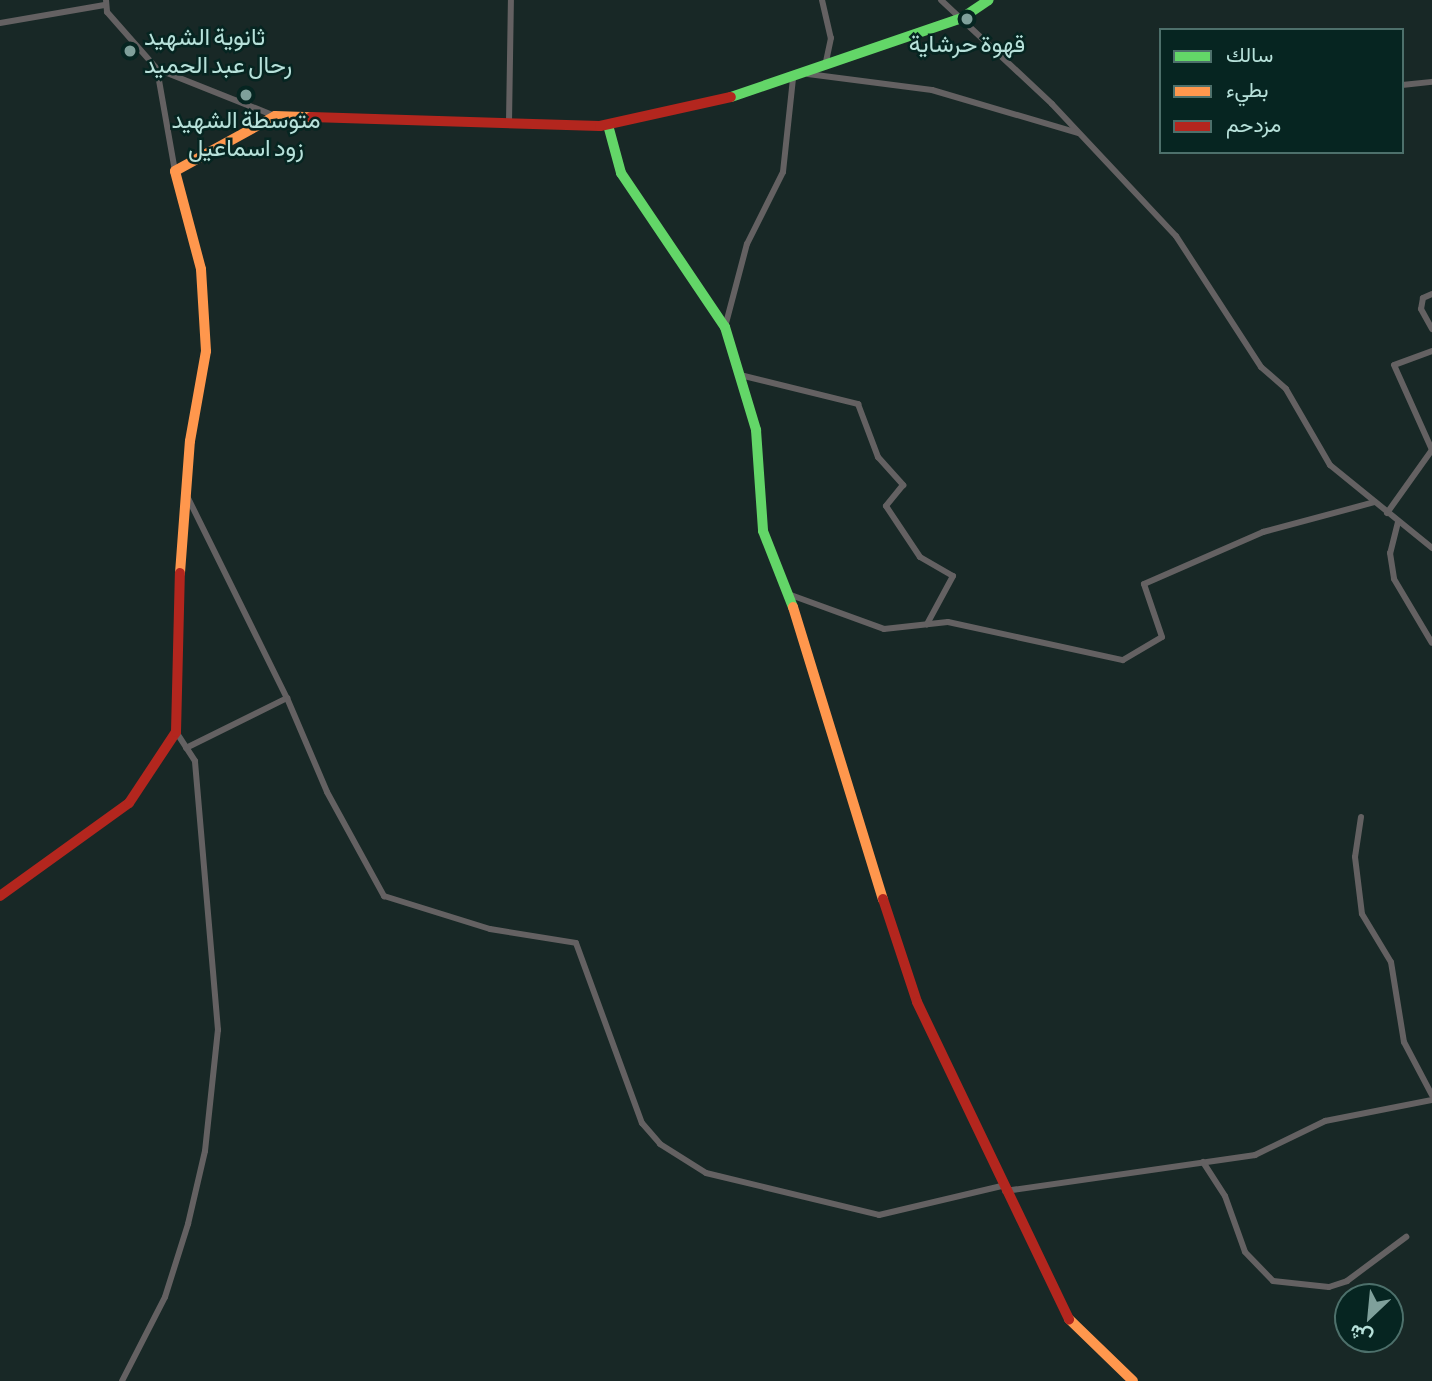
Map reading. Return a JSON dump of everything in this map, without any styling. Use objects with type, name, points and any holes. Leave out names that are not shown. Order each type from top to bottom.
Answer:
[{"type":"street","points":[[509,122],[510,0]]},
{"type":"street","points":[[822,0],[831,38],[825,68]]},
{"type":"street","points":[[941,0],[1080,134],[1176,236],[1261,367],[1286,389],[1330,465],[1432,548]]},
{"type":"street","points":[[158,69],[275,116],[608,125],[694,110],[793,79],[962,18],[989,0]]},
{"type":"street","points":[[0,23],[105,2],[158,69],[175,171],[205,297],[206,351],[186,495],[176,617],[176,732],[195,761],[218,1030],[205,1151],[188,1224],[165,1297],[122,1381]]},
{"type":"street","points":[[808,74],[932,90],[1080,134]]},
{"type":"street","points":[[724,327],[747,244],[783,172],[793,79]]},
{"type":"street","points":[[1404,85],[1432,82]]},
{"type":"street","points":[[175,171],[275,116]]},
{"type":"street","points":[[608,125],[621,173],[724,327],[756,430],[763,531],[788,594],[917,1003],[1059,1310],[1133,1381]]},
{"type":"street","points":[[1432,294],[1423,298],[1421,309],[1432,329]]},
{"type":"street","points":[[1387,513],[1432,450],[1394,365],[1432,351]]},
{"type":"street","points":[[740,375],[858,404],[878,457],[903,485],[886,506],[920,557],[953,576],[927,624]]},
{"type":"street","points":[[186,495],[287,698],[327,792],[388,900],[490,929],[576,943],[629,1097],[642,1123],[670,1151],[706,1173],[862,1214],[879,1215],[1004,1189],[1255,1155],[1325,1121],[1432,1100]]},
{"type":"street","points":[[788,594],[875,627],[927,624],[995,631],[1123,660],[1162,637],[1144,584],[1263,532],[1375,502]]},
{"type":"street","points":[[1398,522],[1390,554],[1394,579],[1432,643]]},
{"type":"street","points":[[186,748],[287,698]]},
{"type":"street","points":[[0,896],[129,803],[176,732]]},
{"type":"street","points":[[1361,817],[1354,857],[1362,914],[1391,962],[1404,1042],[1432,1095]]},
{"type":"street","points":[[1203,1162],[1225,1196],[1245,1252],[1273,1281],[1329,1287],[1347,1281],[1406,1237]]},
{"type":"traffic: fast","points":[[731,97],[962,18],[989,0]]},
{"type":"traffic: fast","points":[[608,125],[621,173],[725,327],[756,430],[763,531],[793,607]]},
{"type":"traffic: slow","points":[[180,573],[190,441],[206,351],[201,269],[175,171],[275,116],[311,117]]},
{"type":"traffic: slow","points":[[793,607],[883,899]]},
{"type":"traffic: slow","points":[[1069,1319],[1133,1381]]},
{"type":"traffic: jam","points":[[311,117],[600,126],[731,97]]},
{"type":"traffic: jam","points":[[0,896],[129,803],[176,732],[180,573]]},
{"type":"traffic: jam","points":[[883,899],[917,1002],[1069,1319]]},
{"type":"place","name":"قهوة حرشاية","points":[[967,19]]},
{"type":"place","name":"ثانوية الشهيد رحال عبد الحميد","points":[[130,51]]},
{"type":"place","name":"متوسطة الشهيد زود اسماعيل","points":[[246,95]]}]
